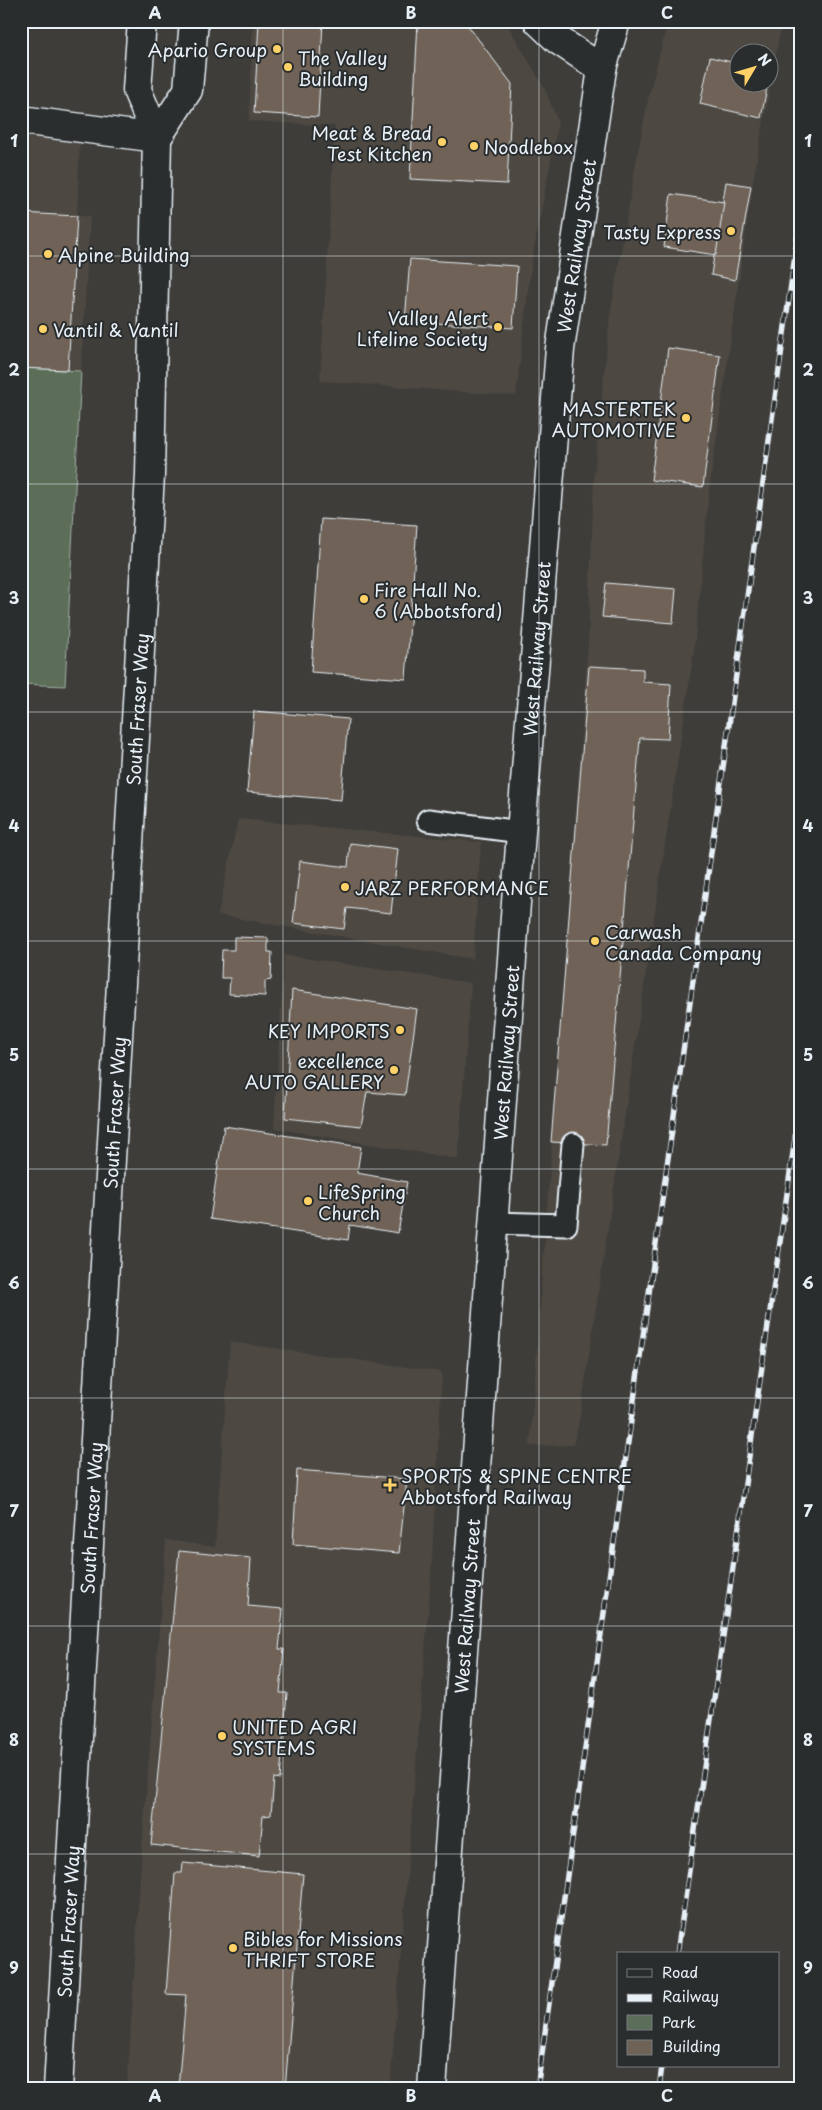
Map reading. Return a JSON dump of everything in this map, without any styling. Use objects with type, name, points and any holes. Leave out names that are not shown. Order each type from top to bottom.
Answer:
[{"type":"street","name":"South Fraser Way","points":[[58,2089],[149,485],[157,138],[137,90],[142,21]]},
{"type":"street","points":[[21,120],[157,138],[188,90],[194,21]]},
{"type":"street","points":[[538,21],[558,40],[602,69]]},
{"type":"street","name":"West Railway Street","points":[[432,2089],[464,1610],[494,1223],[521,832],[560,349],[602,69],[616,21]]},
{"type":"lane","points":[[428,820],[521,832]]},
{"type":"lane","points":[[494,1223],[566,1225],[573,1144]]},
{"type":"shaded area","points":[[253,21],[505,21],[544,87],[558,122],[531,265],[516,396],[320,381],[335,126],[249,121]]},
{"type":"shaded area","points":[[668,21],[782,21],[778,42],[730,42],[730,92],[769,92],[753,181],[709,491],[694,650],[579,1422],[573,1445],[530,1446],[588,643],[594,476],[610,316],[649,95]]},
{"type":"shaded area","points":[[21,125],[80,133],[77,216],[90,216],[81,371],[21,368]]},
{"type":"shaded area","points":[[238,819],[481,842],[473,959],[218,915]]},
{"type":"shaded area","points":[[284,955],[471,983],[458,1159],[274,1128]]},
{"type":"shaded area","points":[[230,1342],[442,1372],[431,1576],[390,2089],[127,2089],[142,1847],[166,1540],[215,1547]]},
{"type":"green space","points":[[21,368],[81,371],[65,686],[21,684]]},
{"type":"building","name":"The Valley Building","points":[[259,21],[323,21],[318,117],[254,113]]},
{"type":"building","points":[[418,21],[466,23],[512,84],[507,184],[410,179]]},
{"type":"building","points":[[710,57],[730,62],[730,92],[766,92],[761,118],[700,104]]},
{"type":"building","name":"Tasty Express","points":[[726,182],[751,186],[735,280],[711,275]]},
{"type":"building","points":[[671,194],[724,202],[716,255],[664,247]]},
{"type":"building","name":"Alpine Building","points":[[21,213],[77,216],[68,370],[21,368]]},
{"type":"building","points":[[410,259],[517,266],[513,328],[405,321]]},
{"type":"building","name":"MASTERTEK AUTOMOTIVE","points":[[668,348],[720,355],[703,487],[651,480]]},
{"type":"building","name":"Fire Hall No. 6 (Abbotsford)","points":[[321,519],[417,525],[406,679],[311,672]]},
{"type":"building","points":[[606,583],[676,589],[673,623],[602,617]]},
{"type":"building","name":"Carwash Canada Company","points":[[589,666],[643,669],[643,682],[671,684],[668,739],[640,738],[606,1145],[551,1142]]},
{"type":"building","points":[[254,711],[348,719],[341,800],[247,792]]},
{"type":"building","name":"JARZ PERFORMANCE","points":[[350,843],[398,849],[391,913],[347,908],[344,929],[293,923],[300,861],[348,867]]},
{"type":"building","points":[[234,937],[268,938],[268,952],[272,952],[271,980],[265,981],[265,996],[229,994],[230,978],[221,978],[222,950],[234,950]]},
{"type":"building","points":[[292,990],[417,1009],[405,1095],[367,1092],[361,1126],[285,1118]]},
{"type":"building","name":"LifeSpring Church","points":[[224,1126],[361,1147],[357,1173],[407,1182],[398,1233],[350,1225],[348,1240],[210,1219]]},
{"type":"building","points":[[297,1470],[407,1479],[399,1553],[293,1544]]},
{"type":"building","name":"UNITED AGRI SYSTEMS","points":[[179,1551],[251,1558],[248,1606],[283,1609],[279,1649],[284,1649],[280,1693],[287,1693],[280,1779],[274,1778],[271,1815],[263,1816],[259,1856],[151,1845]]},
{"type":"building","name":"Bibles for Missions THRIFT STORE","points":[[183,1863],[303,1874],[285,2089],[178,2089],[186,1995],[166,1994],[175,1873],[182,1873]]},
{"type":"railway","points":[[537,2089],[801,213]]},
{"type":"railway","points":[[677,1952],[801,1097]]},
{"type":"railway","points":[[659,2089],[662,2068]]},
{"type":"place","name":"Apario Group","points":[[277,49]]},
{"type":"place","name":"The Valley Building","points":[[288,67]]},
{"type":"place","name":"Meat & Bread Test Kitchen","points":[[442,142]]},
{"type":"place","name":"Noodlebox","points":[[474,146]]},
{"type":"place","name":"Tasty Express","points":[[731,231]]},
{"type":"place","name":"Alpine Building","points":[[48,254]]},
{"type":"place","name":"Valley Alert Lifeline Society","points":[[498,327]]},
{"type":"place","name":"Vantil & Vantil","points":[[43,329]]},
{"type":"place","name":"MASTERTEK AUTOMOTIVE","points":[[686,418]]},
{"type":"place","name":"Fire Hall No. 6 (Abbotsford)","points":[[364,599]]},
{"type":"place","name":"JARZ PERFORMANCE","points":[[345,887]]},
{"type":"place","name":"Carwash Canada Company","points":[[595,941]]},
{"type":"place","name":"KEY IMPORTS","points":[[400,1030]]},
{"type":"place","name":"excellence AUTO GALLERY","points":[[394,1070]]},
{"type":"place","name":"LifeSpring Church","points":[[308,1201]]},
{"type":"place","name":"SPORTS & SPINE CENTRE Abbotsford Railway","points":[[390,1485]]},
{"type":"place","name":"UNITED AGRI SYSTEMS","points":[[222,1736]]},
{"type":"place","name":"Bibles for Missions THRIFT STORE","points":[[233,1948]]}]
